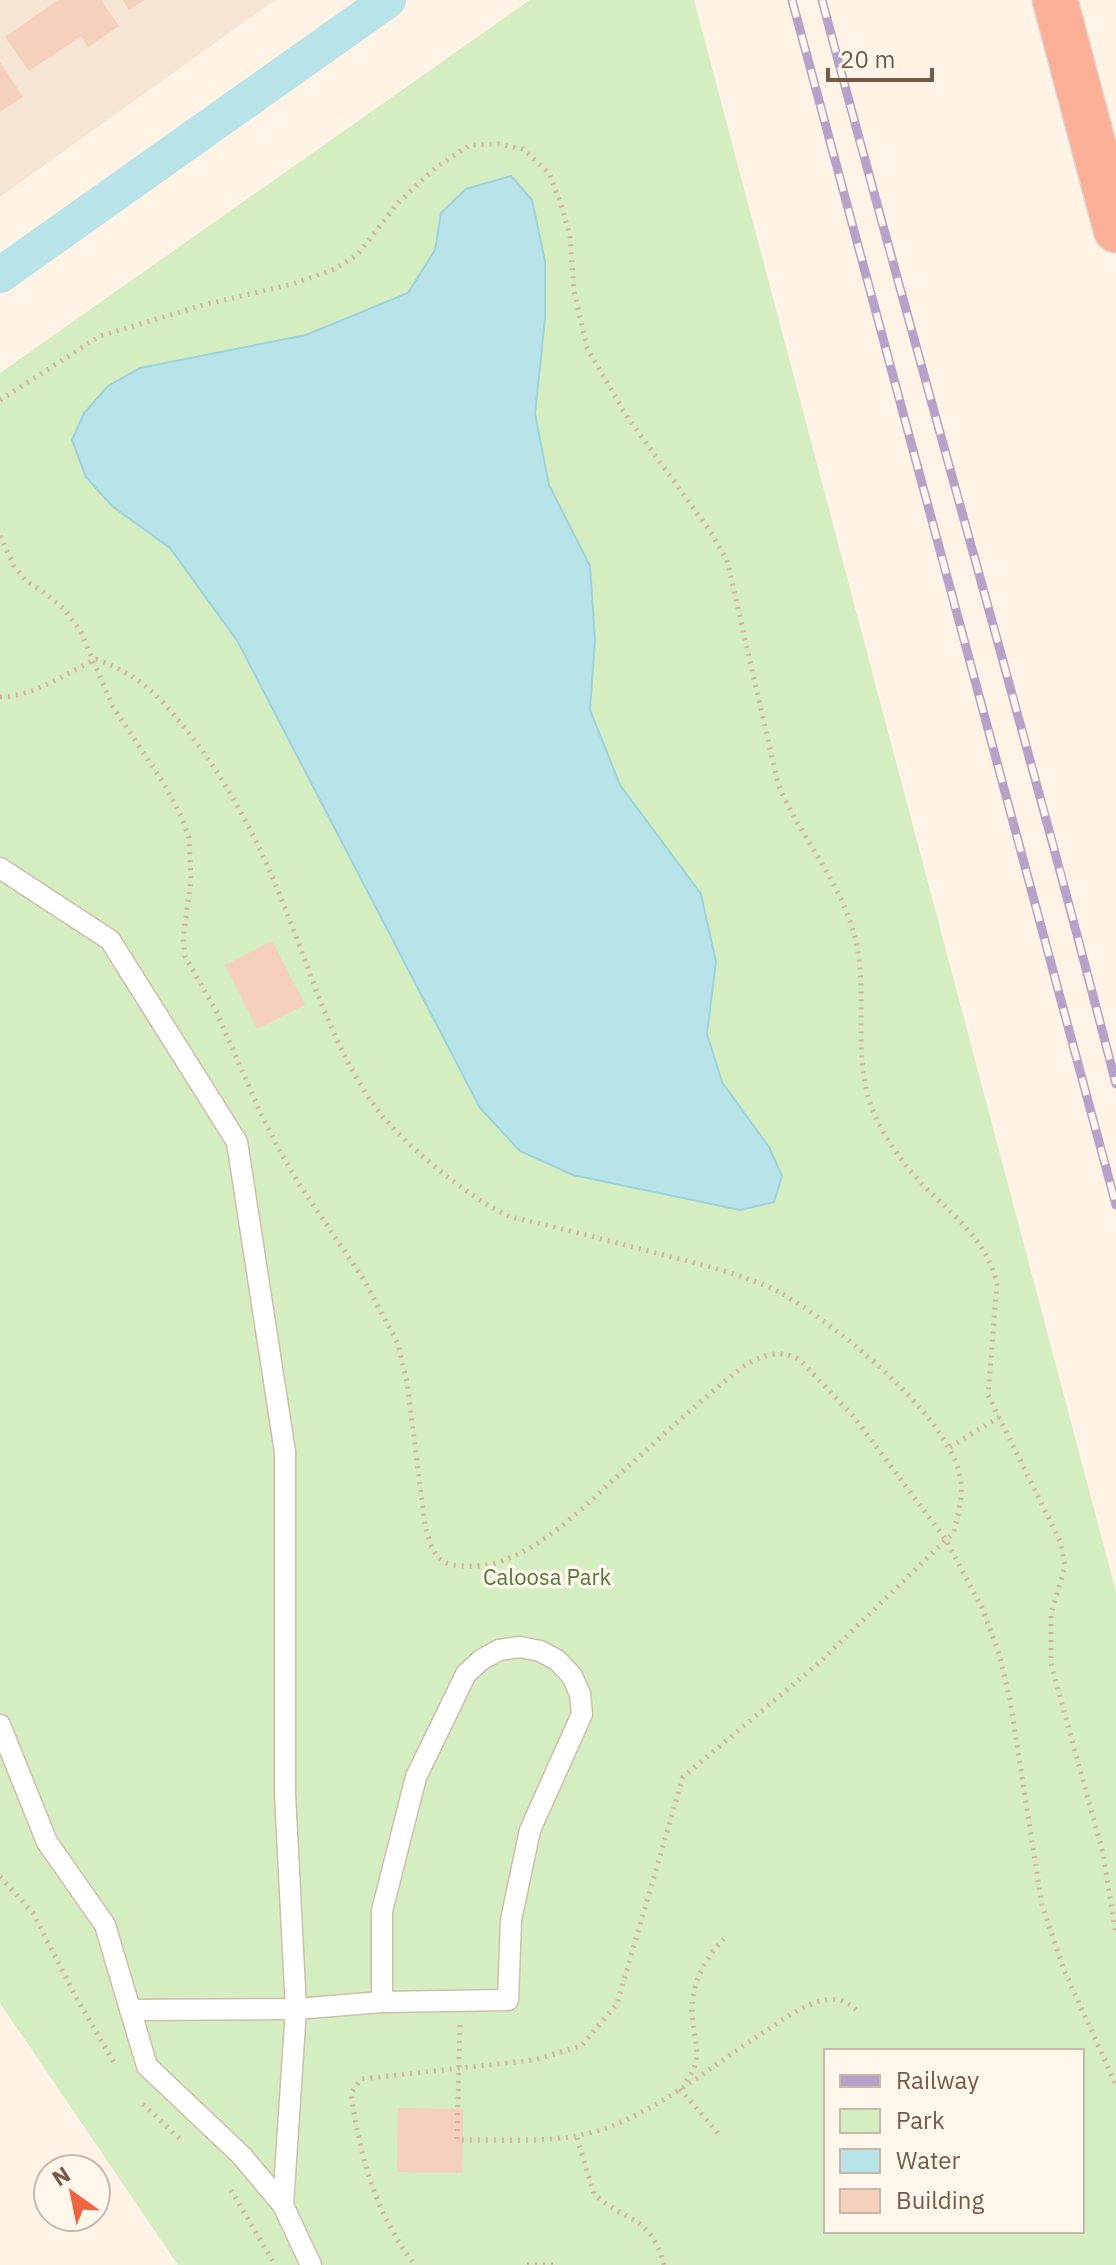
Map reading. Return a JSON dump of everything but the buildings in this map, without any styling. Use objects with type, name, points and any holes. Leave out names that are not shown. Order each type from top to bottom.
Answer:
[{"type":"highway","points":[[1055,0],[1116,230]]},
{"type":"lane","points":[[0,868],[110,940],[237,1142],[285,1452],[285,1794],[296,2009],[283,2205]]},
{"type":"lane","points":[[130,2010],[296,2009],[382,2002],[508,2000],[511,1920],[530,1830],[582,1714],[580,1694],[572,1676],[557,1660],[540,1651],[520,1647],[499,1650],[481,1660],[466,1674],[416,1777],[382,1911],[382,2002]]},
{"type":"lane","points":[[0,1725],[47,1842],[105,1925],[147,2066],[242,2156],[283,2205],[311,2265]]},
{"type":"path","points":[[0,400],[100,336],[203,305],[292,284],[335,269],[357,255],[398,203],[435,168],[470,145],[499,144],[523,149],[549,173],[570,236],[574,291],[587,348],[628,418],[710,531],[727,560],[778,784],[788,808],[841,896],[857,944],[861,973],[861,1070],[867,1098],[895,1151],[924,1186],[963,1223],[993,1266],[997,1284],[988,1395],[1060,1541],[1065,1566],[1051,1614],[1051,1664],[1103,1853],[1116,1935]]},
{"type":"path","points":[[0,536],[14,566],[26,581],[64,609],[80,630],[113,707],[163,782],[182,818],[189,838],[191,880],[183,948],[190,967],[216,1011],[281,1153],[364,1280],[398,1344],[407,1382],[425,1525],[440,1558],[458,1566],[475,1567],[511,1557],[580,1511],[754,1360],[780,1353],[791,1354],[800,1360],[854,1417],[946,1540],[982,1608],[999,1653],[1010,1700],[1037,1881],[1049,1929],[1116,2085]]},
{"type":"path","points":[[0,697],[10,697],[52,682],[96,659],[124,669],[154,691],[202,749],[242,813],[284,904],[327,1020],[372,1102],[394,1128],[486,1206],[510,1217],[707,1266],[779,1292],[837,1331],[890,1377],[933,1423],[950,1447],[960,1474],[961,1503],[954,1532],[820,1662],[683,1777],[617,2004],[581,2046],[534,2060],[361,2079],[351,2093],[358,2140],[370,2183],[399,2244],[415,2265]]},
{"type":"path","points":[[950,1447],[999,1417]]},
{"type":"path","points":[[680,2089],[693,2074],[697,2059],[698,2043],[692,2010],[698,1978],[704,1963],[724,1939]]},
{"type":"path","points":[[460,2000],[457,2140],[577,2138],[640,2113],[804,2008],[822,2000],[838,1999],[859,2012]]},
{"type":"path","points":[[680,2089],[718,2133]]},
{"type":"path","points":[[577,2138],[594,2194],[643,2226],[655,2241],[664,2265]]},
{"type":"path","points":[[527,2265],[557,2265]]},
{"type":"shaded area","points":[[0,0],[275,0],[0,197]]},
{"type":"green space","name":"Caloosa Park","points":[[530,0],[694,0],[1116,1592],[1116,2265],[178,2265],[112,2168],[112,2153],[102,2153],[0,2003],[0,373]]},
{"type":"water","points":[[511,176],[532,200],[545,261],[545,319],[535,414],[549,485],[590,566],[595,640],[590,710],[620,785],[701,894],[716,962],[707,1034],[722,1082],[769,1147],[782,1176],[774,1202],[740,1210],[573,1175],[520,1151],[480,1108],[238,642],[170,548],[112,506],[86,477],[72,440],[84,413],[108,386],[140,368],[306,335],[408,293],[435,250],[441,213],[466,189]]},
{"type":"waterway","points":[[0,275],[388,0]]},
{"type":"railway","points":[[792,0],[1116,1205]]},
{"type":"railway","points":[[822,0],[1116,1084]]}]
